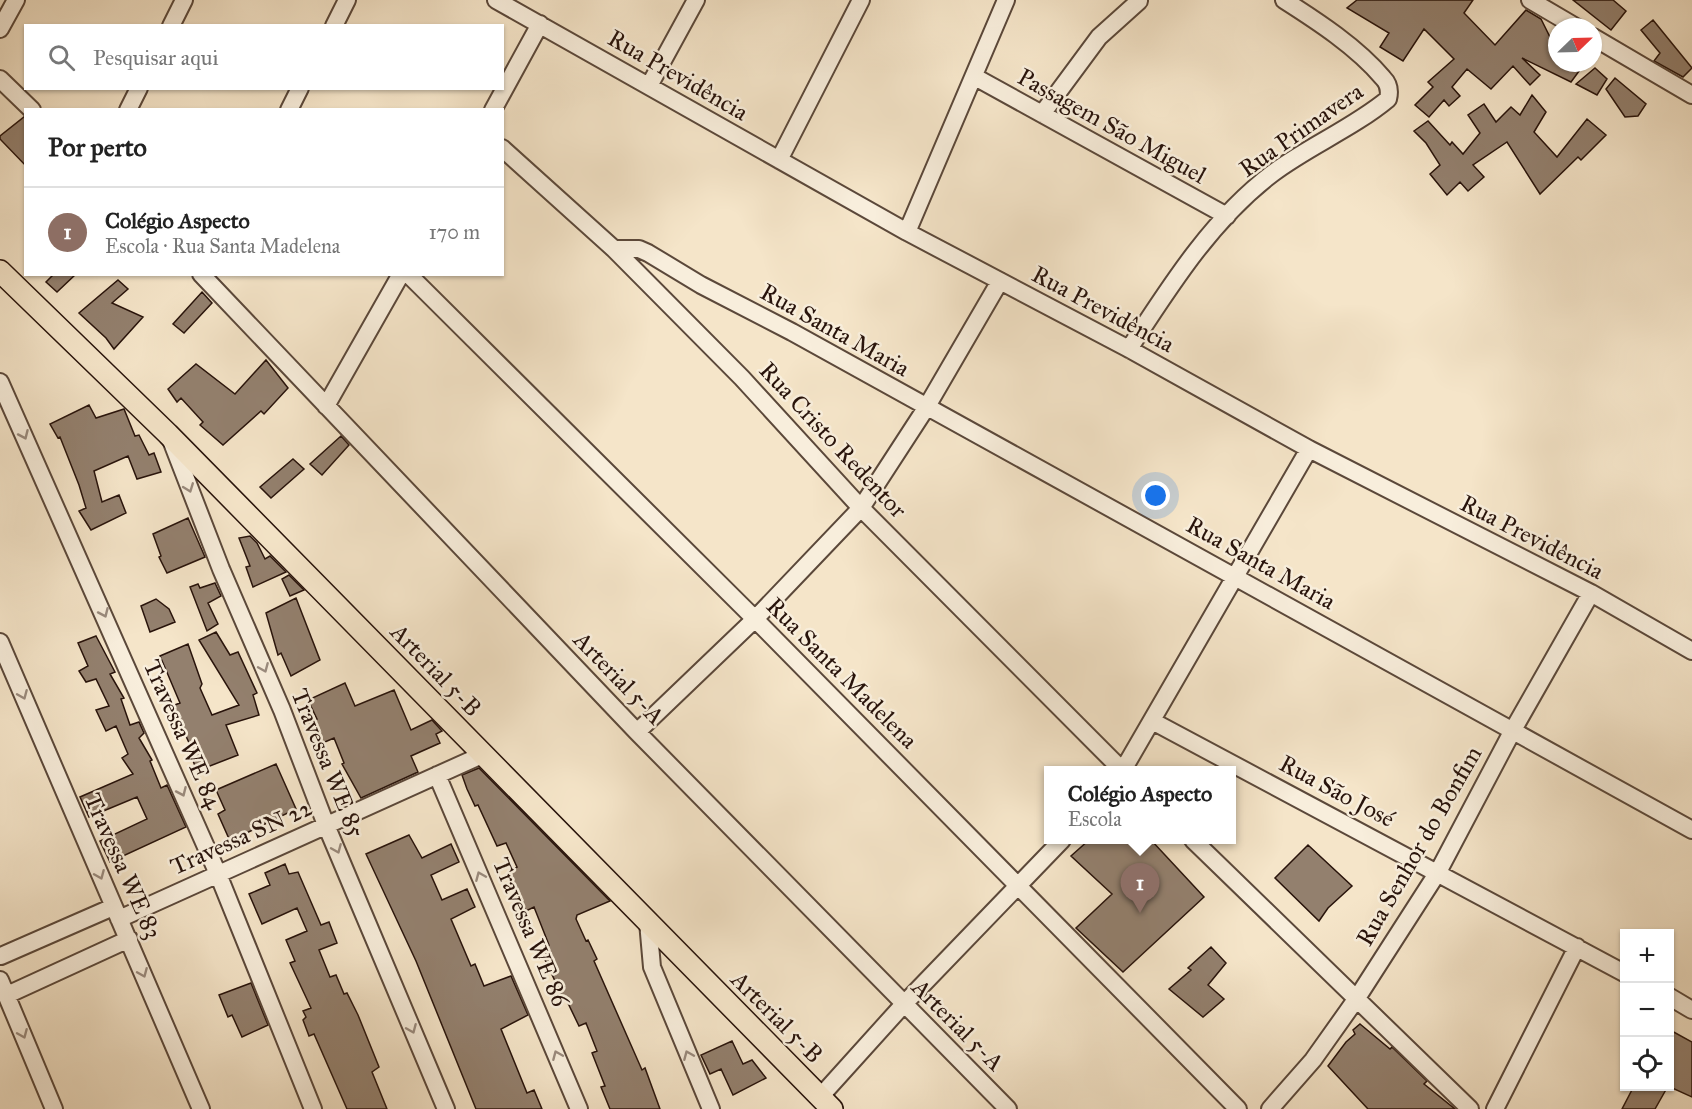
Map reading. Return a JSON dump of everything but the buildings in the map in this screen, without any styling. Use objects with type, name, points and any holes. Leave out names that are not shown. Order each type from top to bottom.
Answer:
[{"type":"main road","name":"Arterial 5-B","points":[[0,271],[168,434],[826,1103]]},
{"type":"street","points":[[0,29],[16,0]]},
{"type":"street","points":[[172,24],[184,0]]},
{"type":"street","points":[[335,24],[347,0]]},
{"type":"street","name":"Rua Previdência","points":[[497,0],[907,232],[1129,349],[1309,449],[1591,593],[1692,651]]},
{"type":"street","points":[[650,86],[696,0]]},
{"type":"street","points":[[779,160],[861,0]]},
{"type":"street","points":[[907,232],[1006,0]]},
{"type":"street","points":[[1284,0],[1308,6]]},
{"type":"street","points":[[1530,0],[1561,18]]},
{"type":"street","points":[[1042,114],[1099,37],[1139,1]]},
{"type":"street","name":"Rua Primavera","points":[[1129,349],[1180,272],[1227,216],[1272,174],[1388,99],[1390,93],[1384,78],[1308,6]]},
{"type":"street","points":[[504,90],[540,24]]},
{"type":"street","points":[[1602,42],[1687,92]]},
{"type":"street","name":"Passagem São Miguel","points":[[975,77],[1227,216]]},
{"type":"street","points":[[0,79],[30,108]]},
{"type":"street","points":[[129,108],[138,90]]},
{"type":"street","points":[[290,108],[299,90]]},
{"type":"street","points":[[494,108],[504,90]]},
{"type":"street","name":"Rua Cristo Redentor","points":[[504,150],[614,249],[742,378],[861,508],[1118,766]]},
{"type":"street","name":"Rua Santa Maria","points":[[614,249],[639,249],[648,253],[701,285],[792,332],[926,408],[1236,576],[1692,830]]},
{"type":"street","name":"Arterial 5-A","points":[[204,276],[637,732],[903,1005],[1008,1109]]},
{"type":"street","points":[[326,406],[400,276]]},
{"type":"street","name":"Rua Santa Madelena","points":[[410,276],[755,619],[1238,1109]]},
{"type":"street","points":[[637,732],[755,619],[861,508],[926,408],[1000,281]]},
{"type":"street","name":"Travessa WE 84","points":[[0,382],[218,874],[313,1109]]},
{"type":"street","name":"Travessa WE 85","points":[[168,434],[220,569],[286,720],[326,825],[446,1109]]},
{"type":"street","points":[[1126,766],[1154,722],[1309,449]]},
{"type":"street","name":"Rua Senhor do Bonfim","points":[[1270,1109],[1313,1060],[1357,998],[1438,872],[1513,730],[1591,593]]},
{"type":"street","name":"Travessa WE 83","points":[[0,642],[201,1109]]},
{"type":"street","name":"Rua São José","points":[[1154,722],[1620,971]]},
{"type":"street","name":"Travessa SN 22","points":[[0,956],[218,874],[482,754]]},
{"type":"street","name":"Travessa WE 86","points":[[437,775],[579,1109]]},
{"type":"street","points":[[826,1103],[903,1005],[1058,844]]},
{"type":"street","points":[[1197,844],[1470,1109]]},
{"type":"street","points":[[648,922],[652,967],[711,1109]]},
{"type":"street","points":[[54,1109],[3,987],[129,939]]},
{"type":"street","points":[[1494,1109],[1577,947]]},
{"type":"street","points":[[1674,999],[1692,1010]]},
{"type":"place","name":"Colégio Aspecto","points":[[1140,913]]}]
